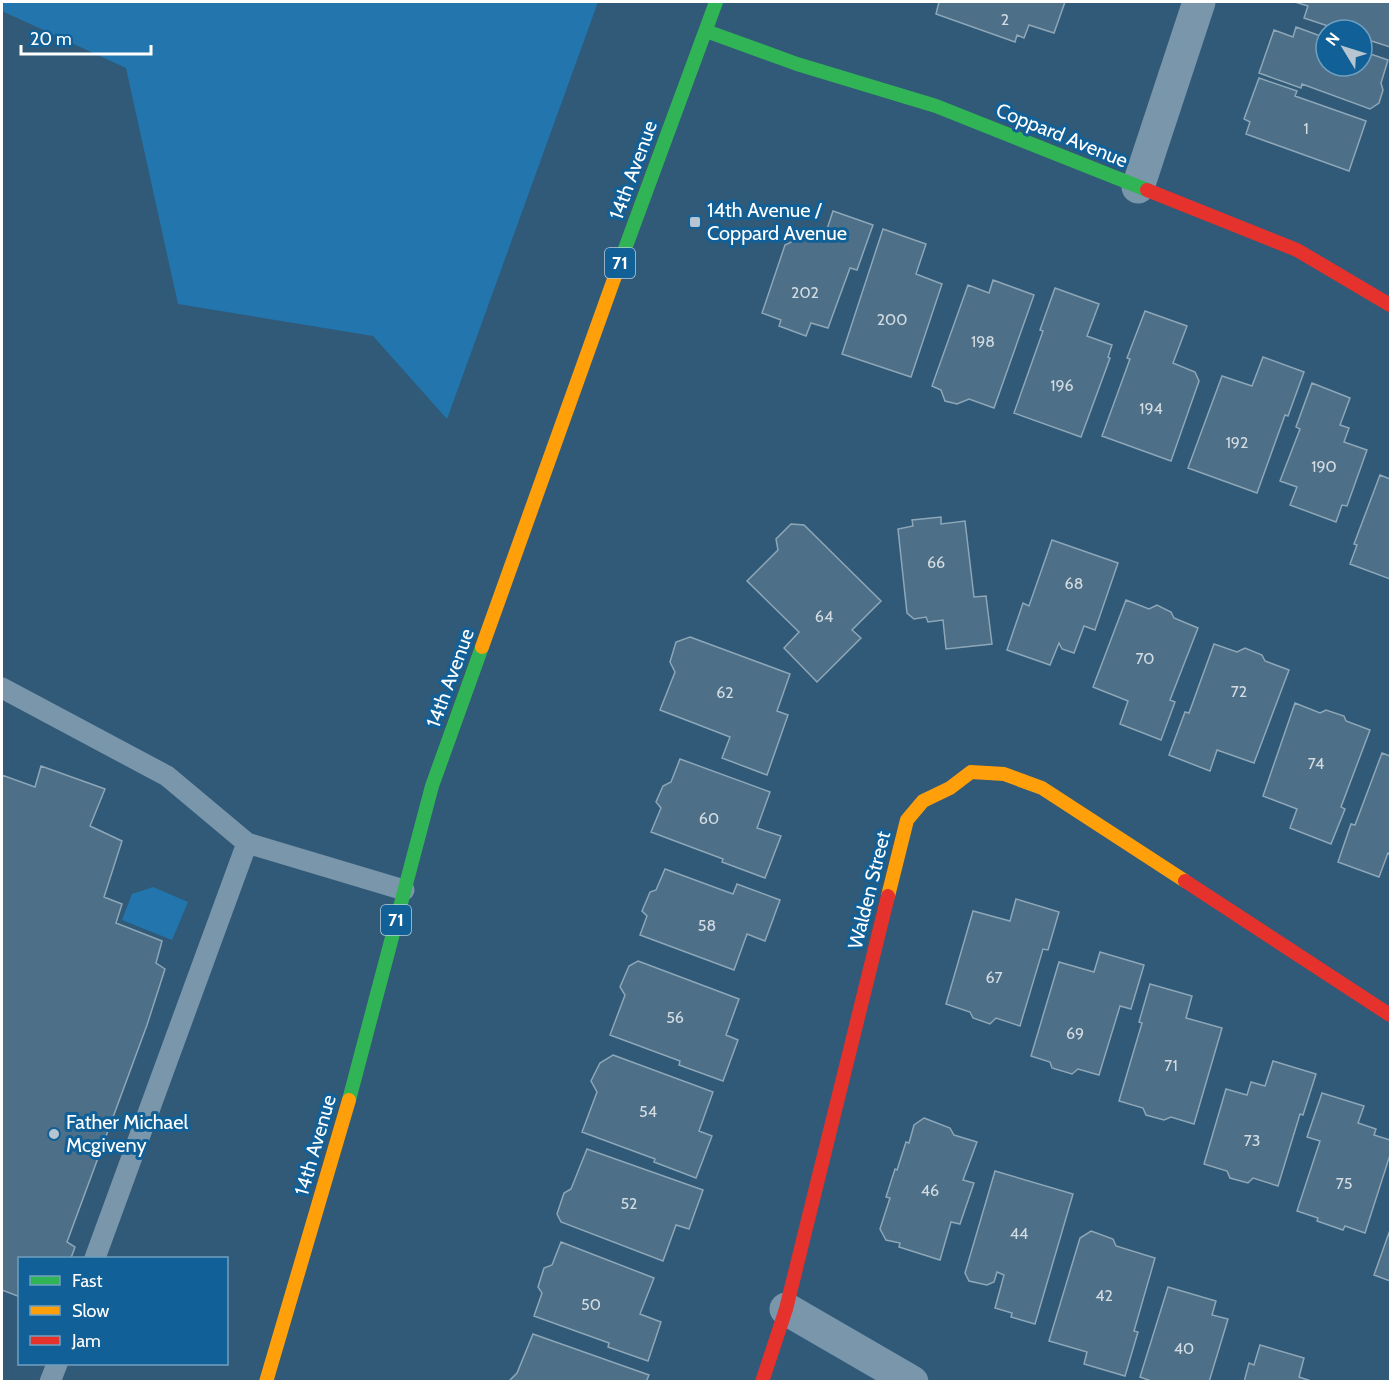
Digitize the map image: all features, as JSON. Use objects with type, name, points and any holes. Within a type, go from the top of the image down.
[{"type":"street","name":"14th Avenue","points":[[266,1382],[352,1090],[432,786],[716,2]]},
{"type":"street","points":[[1138,187],[1199,2]]},
{"type":"street","name":"Coppard Avenue","points":[[706,31],[797,64],[936,106],[1297,250],[1390,305]]},
{"type":"street","name":"Walden Street","points":[[762,1382],[786,1309],[907,820],[923,801],[950,788],[971,772],[1004,774],[1042,788],[1390,1015]]},
{"type":"street","points":[[786,1309],[912,1382]]},
{"type":"lane","points":[[2,688],[167,776],[247,843],[404,890]]},
{"type":"lane","points":[[95,1257],[247,843]]},
{"type":"lane","points":[[50,1382],[57,1365]]},
{"type":"shaded area","points":[[2,2],[598,2],[447,419],[373,336],[178,304],[126,68],[2,11]]},
{"type":"shaded area","points":[[153,887],[188,902],[172,940],[122,920],[132,894]]},
{"type":"building","points":[[939,2],[1065,2],[1054,33],[1029,25],[1024,38],[1017,35],[1015,42],[936,14]]},
{"type":"building","points":[[1295,2],[1390,2],[1390,47],[1374,42],[1374,18],[1314,18],[1314,21],[1304,18],[1308,6]]},
{"type":"building","points":[[1296,27],[1314,34],[1314,78],[1374,78],[1374,55],[1388,60],[1381,83],[1383,90],[1379,103],[1370,109],[1302,84],[1301,88],[1259,73],[1274,30],[1293,37]]},
{"type":"building","points":[[1259,78],[1297,91],[1295,96],[1366,121],[1349,171],[1246,134],[1250,122],[1244,119]]},
{"type":"building","points":[[833,211],[873,225],[857,270],[850,268],[828,328],[811,323],[806,336],[779,326],[781,320],[762,313],[785,245],[795,240],[800,242],[805,231],[824,238]]},
{"type":"building","points":[[883,229],[926,244],[916,274],[942,284],[911,377],[842,354]]},
{"type":"building","points":[[993,280],[1034,295],[994,408],[969,399],[957,404],[945,401],[941,390],[932,386],[968,285],[989,293]]},
{"type":"building","points":[[1055,288],[1099,304],[1087,336],[1112,345],[1108,357],[1110,358],[1081,437],[1014,413],[1043,331],[1040,330]]},
{"type":"building","points":[[1145,311],[1187,326],[1173,363],[1195,372],[1199,381],[1171,461],[1102,436]]},
{"type":"building","points":[[1263,357],[1304,372],[1288,416],[1285,415],[1257,493],[1188,468],[1222,376],[1252,386]]},
{"type":"building","points":[[1312,383],[1350,398],[1340,425],[1349,428],[1344,442],[1367,450],[1347,506],[1342,505],[1336,522],[1290,505],[1297,487],[1280,481],[1300,429],[1296,427]]},
{"type":"building","points":[[1380,475],[1390,479],[1390,579],[1350,564],[1357,545],[1354,544]]},
{"type":"building","points":[[941,517],[941,524],[965,521],[974,597],[986,596],[992,644],[946,649],[943,620],[928,622],[926,617],[914,619],[907,613],[898,529],[913,526],[912,520]]},
{"type":"building","points":[[791,524],[804,525],[881,601],[852,630],[861,638],[817,682],[784,648],[799,632],[747,581],[778,550],[776,539]]},
{"type":"building","points":[[1052,540],[1118,563],[1095,630],[1084,626],[1074,653],[1062,649],[1059,643],[1050,665],[1007,650],[1023,603],[1029,606]]},
{"type":"building","points":[[1126,600],[1149,609],[1157,605],[1171,612],[1174,618],[1198,628],[1170,700],[1175,702],[1161,740],[1120,724],[1128,701],[1093,687]]},
{"type":"building","points":[[690,637],[790,674],[777,711],[788,715],[767,775],[722,758],[730,737],[660,710],[675,672],[670,662],[676,642]]},
{"type":"building","points":[[1214,644],[1237,652],[1245,648],[1262,655],[1265,661],[1289,670],[1254,763],[1217,750],[1210,771],[1169,755],[1185,712],[1189,713]]},
{"type":"building","points":[[1295,703],[1320,713],[1326,710],[1344,716],[1346,721],[1370,730],[1341,807],[1345,809],[1331,844],[1290,828],[1297,809],[1263,796]]},
{"type":"building","points":[[1382,753],[1390,756],[1390,854],[1388,853],[1379,877],[1338,862],[1351,824],[1355,825]]},
{"type":"building","points":[[680,759],[770,792],[757,828],[781,836],[765,878],[722,862],[723,859],[651,832],[661,808],[656,802],[663,786],[671,782]]},
{"type":"building","name":"Father Michael Mcgiveny","points":[[41,766],[105,789],[90,826],[122,841],[104,897],[122,904],[116,923],[162,941],[156,963],[165,969],[147,1025],[67,1242],[75,1247],[71,1257],[18,1257],[18,1296],[2,1290],[2,775],[35,787]]},
{"type":"building","points":[[665,869],[733,894],[737,884],[780,900],[765,941],[747,934],[734,970],[640,935],[647,916],[642,911],[650,892],[656,890]]},
{"type":"building","points":[[1016,899],[1059,912],[1048,950],[1043,949],[1020,1026],[996,1018],[990,1024],[973,1018],[970,1012],[946,1004],[973,911],[1010,921]]},
{"type":"building","points":[[1100,952],[1144,965],[1131,1009],[1120,1006],[1099,1075],[1078,1069],[1072,1074],[1052,1068],[1050,1062],[1031,1056],[1059,962],[1094,972]]},
{"type":"building","points":[[638,961],[739,999],[726,1035],[738,1040],[723,1081],[679,1065],[680,1061],[610,1035],[625,995],[620,987],[629,966]]},
{"type":"building","points":[[1150,984],[1192,996],[1186,1018],[1222,1028],[1194,1124],[1171,1117],[1164,1120],[1146,1115],[1143,1108],[1119,1101],[1142,1023],[1139,1022]]},
{"type":"building","points":[[613,1055],[713,1092],[699,1131],[712,1136],[696,1178],[654,1162],[655,1159],[582,1132],[597,1092],[591,1081],[600,1063]]},
{"type":"building","points":[[1273,1061],[1316,1074],[1303,1115],[1300,1114],[1278,1186],[1253,1178],[1248,1183],[1230,1178],[1227,1171],[1204,1164],[1226,1089],[1247,1095],[1251,1082],[1265,1086]]},
{"type":"building","points":[[1322,1093],[1364,1106],[1358,1123],[1376,1129],[1374,1135],[1390,1140],[1390,1155],[1365,1233],[1345,1226],[1343,1230],[1297,1211],[1320,1141],[1307,1137]]},
{"type":"building","points":[[924,1118],[950,1128],[954,1135],[977,1142],[963,1180],[974,1183],[960,1224],[951,1222],[940,1260],[899,1247],[900,1243],[886,1240],[880,1229],[890,1198],[886,1197],[895,1169],[897,1170],[906,1142],[909,1143],[914,1125]]},
{"type":"building","points":[[587,1149],[703,1190],[689,1229],[676,1225],[663,1261],[561,1222],[557,1214],[564,1193],[571,1189]]},
{"type":"building","points":[[995,1171],[1073,1194],[1035,1324],[1011,1317],[1012,1313],[995,1308],[1004,1275],[997,1272],[994,1282],[987,1285],[969,1281],[965,1273]]},
{"type":"building","points":[[1390,1230],[1390,1281],[1374,1275]]},
{"type":"building","points":[[1091,1231],[1113,1239],[1116,1246],[1155,1258],[1134,1331],[1138,1332],[1125,1376],[1084,1364],[1087,1352],[1049,1341],[1080,1238]]},
{"type":"building","points":[[561,1242],[654,1278],[640,1314],[661,1322],[648,1361],[608,1347],[609,1343],[534,1316],[542,1293],[538,1287],[544,1268],[552,1265]]},
{"type":"building","points":[[1168,1287],[1216,1301],[1212,1315],[1228,1319],[1209,1382],[1154,1382],[1140,1377]]},
{"type":"building","points":[[533,1334],[649,1375],[646,1382],[508,1382],[517,1373]]},
{"type":"building","points":[[1260,1345],[1304,1358],[1299,1377],[1314,1382],[1244,1382],[1249,1363],[1254,1365]]},
{"type":"traffic: fast","points":[[619,265],[716,2]]},
{"type":"traffic: fast","points":[[706,31],[797,64],[936,106],[1147,190]]},
{"type":"traffic: fast","points":[[349,1100],[432,786],[482,647]]},
{"type":"traffic: slow","points":[[482,647],[619,265]]},
{"type":"traffic: slow","points":[[888,896],[907,820],[923,801],[950,788],[971,772],[1004,774],[1042,788],[1185,881]]},
{"type":"traffic: slow","points":[[266,1382],[349,1100]]},
{"type":"traffic: jam","points":[[1147,190],[1297,250],[1390,305]]},
{"type":"traffic: jam","points":[[1185,881],[1390,1015]]},
{"type":"traffic: jam","points":[[762,1382],[786,1309],[888,896]]},
{"type":"place","name":"14th Avenue / Coppard Avenue","points":[[695,222]]},
{"type":"place","name":"Father Michael Mcgiveny","points":[[54,1134]]}]
